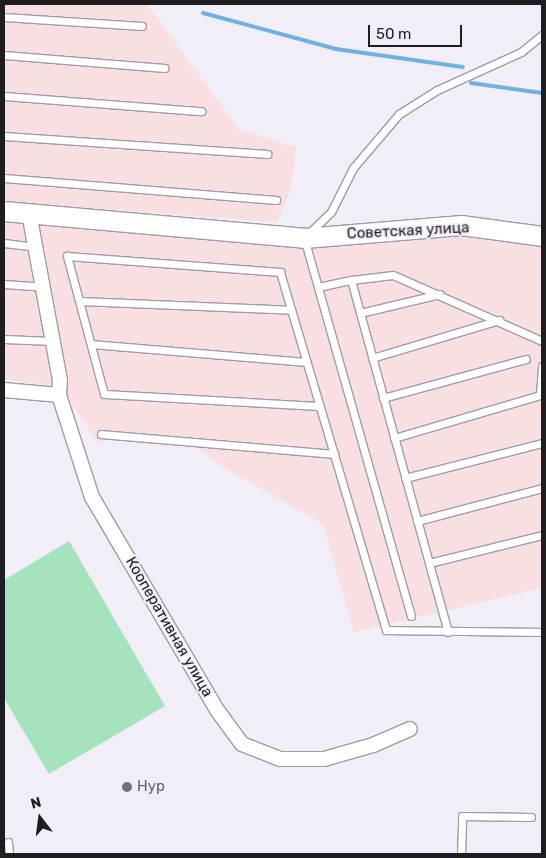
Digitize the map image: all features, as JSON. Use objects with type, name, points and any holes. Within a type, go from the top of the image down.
[{"type":"main road","name":"Советская улица","points":[[4,211],[304,238],[461,225],[542,236]]},
{"type":"street","name":"Кооперативная улица","points":[[29,213],[60,380],[59,395],[92,497],[217,710],[242,744],[280,759],[324,759],[373,745],[410,729]]},
{"type":"street","points":[[4,390],[59,395]]},
{"type":"lane","points":[[4,17],[142,26]]},
{"type":"lane","points":[[411,616],[304,238],[331,212],[353,168],[400,114],[437,90],[521,52],[542,35]]},
{"type":"lane","points":[[4,56],[164,68]]},
{"type":"lane","points":[[4,96],[201,110]]},
{"type":"lane","points":[[4,136],[267,154]]},
{"type":"lane","points":[[4,178],[276,200]]},
{"type":"lane","points":[[4,243],[36,247]]},
{"type":"lane","points":[[319,406],[104,394],[67,256],[280,272],[386,630],[542,632]]},
{"type":"lane","points":[[318,286],[393,275],[499,320],[542,341]]},
{"type":"lane","points":[[350,280],[448,632]]},
{"type":"lane","points":[[4,284],[43,287]]},
{"type":"lane","points":[[360,313],[440,294]]},
{"type":"lane","points":[[80,302],[291,310]]},
{"type":"lane","points":[[372,358],[499,320]]},
{"type":"lane","points":[[4,339],[52,341]]},
{"type":"lane","points":[[91,344],[306,362]]},
{"type":"lane","points":[[383,398],[526,359]]},
{"type":"lane","points":[[394,438],[540,395],[542,366]]},
{"type":"lane","points":[[101,434],[334,454]]},
{"type":"lane","points":[[405,478],[542,443]]},
{"type":"lane","points":[[417,520],[542,488]]},
{"type":"lane","points":[[428,563],[542,536]]},
{"type":"lane","points":[[461,854],[462,816],[531,817]]},
{"type":"lane","points":[[8,842],[9,854]]},
{"type":"shaded area","points":[[4,4],[147,4],[239,129],[296,147],[291,189],[277,222],[4,202]]},
{"type":"shaded area","points":[[4,218],[282,238],[463,231],[542,242],[542,588],[354,632],[323,524],[223,467],[199,448],[136,434],[97,442],[61,387],[4,379]]},
{"type":"green space","points":[[69,541],[165,706],[49,774],[4,698],[4,580]]},
{"type":"waterway","points":[[203,13],[336,49],[463,67]]},
{"type":"waterway","points":[[471,83],[542,93]]},
{"type":"place","name":"Нур","points":[[127,787]]}]
